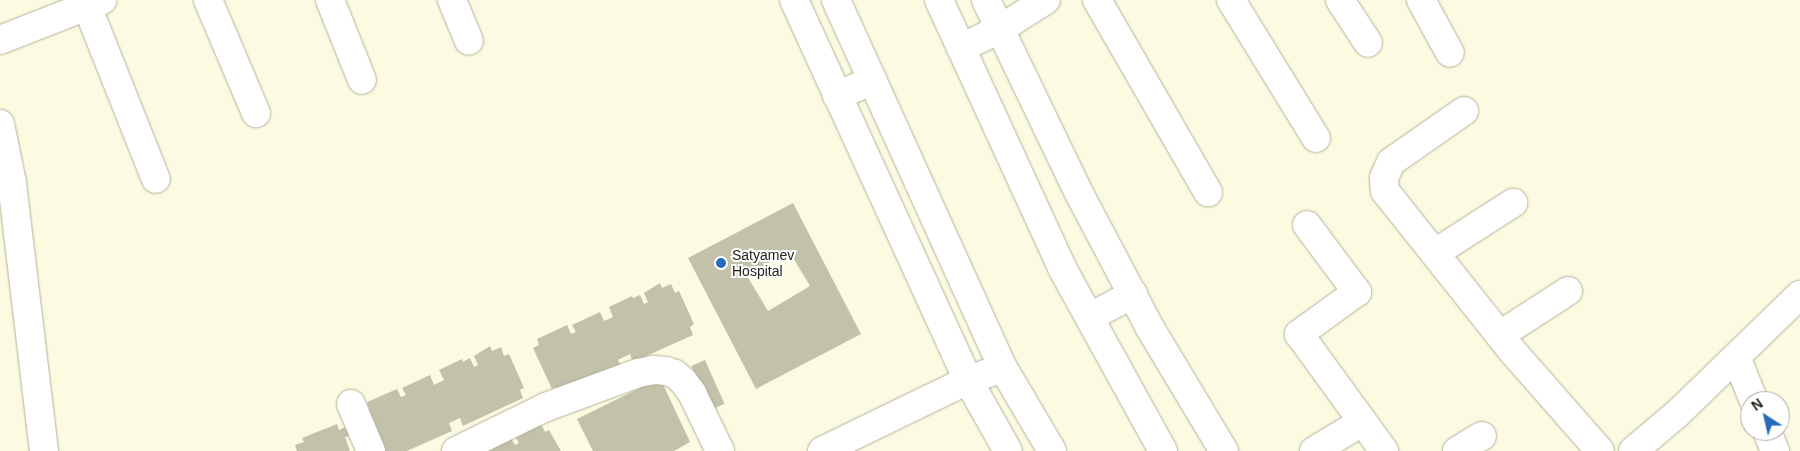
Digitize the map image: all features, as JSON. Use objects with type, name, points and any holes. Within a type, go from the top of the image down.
[{"type":"street","points":[[208,0],[256,113]]},
{"type":"street","points":[[330,0],[362,80]]},
{"type":"street","points":[[452,0],[469,41]]},
{"type":"street","points":[[794,0],[968,380],[1008,451]]},
{"type":"street","points":[[836,0],[1003,368],[1052,451]]},
{"type":"street","points":[[939,0],[1062,268],[1163,451]]},
{"type":"street","points":[[986,0],[1080,195],[1132,294],[1150,328],[1224,451]]},
{"type":"street","points":[[961,48],[1000,29],[1046,0]]},
{"type":"street","points":[[1097,0],[1208,192]]},
{"type":"street","points":[[1231,0],[1316,138]]},
{"type":"street","points":[[1340,0],[1368,43]]},
{"type":"street","points":[[1422,0],[1450,54]]},
{"type":"street","points":[[0,40],[94,3],[156,179]]},
{"type":"street","points":[[837,96],[873,80]]},
{"type":"street","points":[[1464,111],[1391,162],[1384,178],[1385,191],[1500,336],[1600,451]]},
{"type":"street","points":[[0,124],[12,183],[44,451]]},
{"type":"street","points":[[1435,254],[1513,203]]},
{"type":"street","points":[[1307,225],[1357,292],[1299,334],[1384,451]]},
{"type":"street","points":[[1500,336],[1568,291]]},
{"type":"street","points":[[1090,317],[1132,294]]},
{"type":"street","points":[[1633,451],[1677,414],[1800,295]]},
{"type":"street","points":[[1736,357],[1750,391]]},
{"type":"street","points":[[822,451],[968,380],[1003,368]]},
{"type":"street","points":[[456,451],[546,407],[638,373],[653,370],[666,371],[684,380],[720,451]]},
{"type":"street","points":[[350,404],[371,451]]},
{"type":"street","points":[[1314,451],[1362,422]]},
{"type":"street","points":[[1458,451],[1482,436]]},
{"type":"building","points":[[793,203],[861,334],[756,389],[688,258]],"holes":[[[789,251],[810,286],[768,311],[747,276]]]},
{"type":"building","points":[[660,283],[662,288],[671,284],[675,293],[679,291],[694,324],[690,327],[693,335],[633,362],[630,354],[618,360],[622,367],[560,395],[556,387],[552,389],[533,348],[539,345],[537,339],[567,325],[571,334],[576,332],[572,325],[600,312],[604,321],[613,317],[609,307],[632,296],[633,298],[640,295],[644,304],[648,302],[644,293]]},
{"type":"building","points":[[490,346],[492,351],[501,347],[504,356],[509,354],[524,388],[520,390],[523,398],[463,426],[460,418],[449,423],[452,431],[407,451],[383,451],[363,411],[369,408],[367,402],[397,389],[401,397],[406,395],[402,388],[430,375],[434,385],[444,380],[439,370],[462,359],[463,362],[470,358],[474,367],[478,365],[474,356]]},
{"type":"building","points":[[705,360],[725,404],[711,410],[691,366]]},
{"type":"building","points":[[660,378],[690,442],[674,451],[593,451],[577,419]]},
{"type":"building","points":[[337,424],[339,430],[346,427],[350,436],[345,437],[350,451],[297,451],[295,445],[304,442],[302,438]]},
{"type":"building","points":[[541,424],[545,432],[549,430],[561,451],[478,451],[510,437],[515,445],[519,443],[514,435]]},
{"type":"place","name":"Satyamev Hospital","points":[[721,263]]}]
